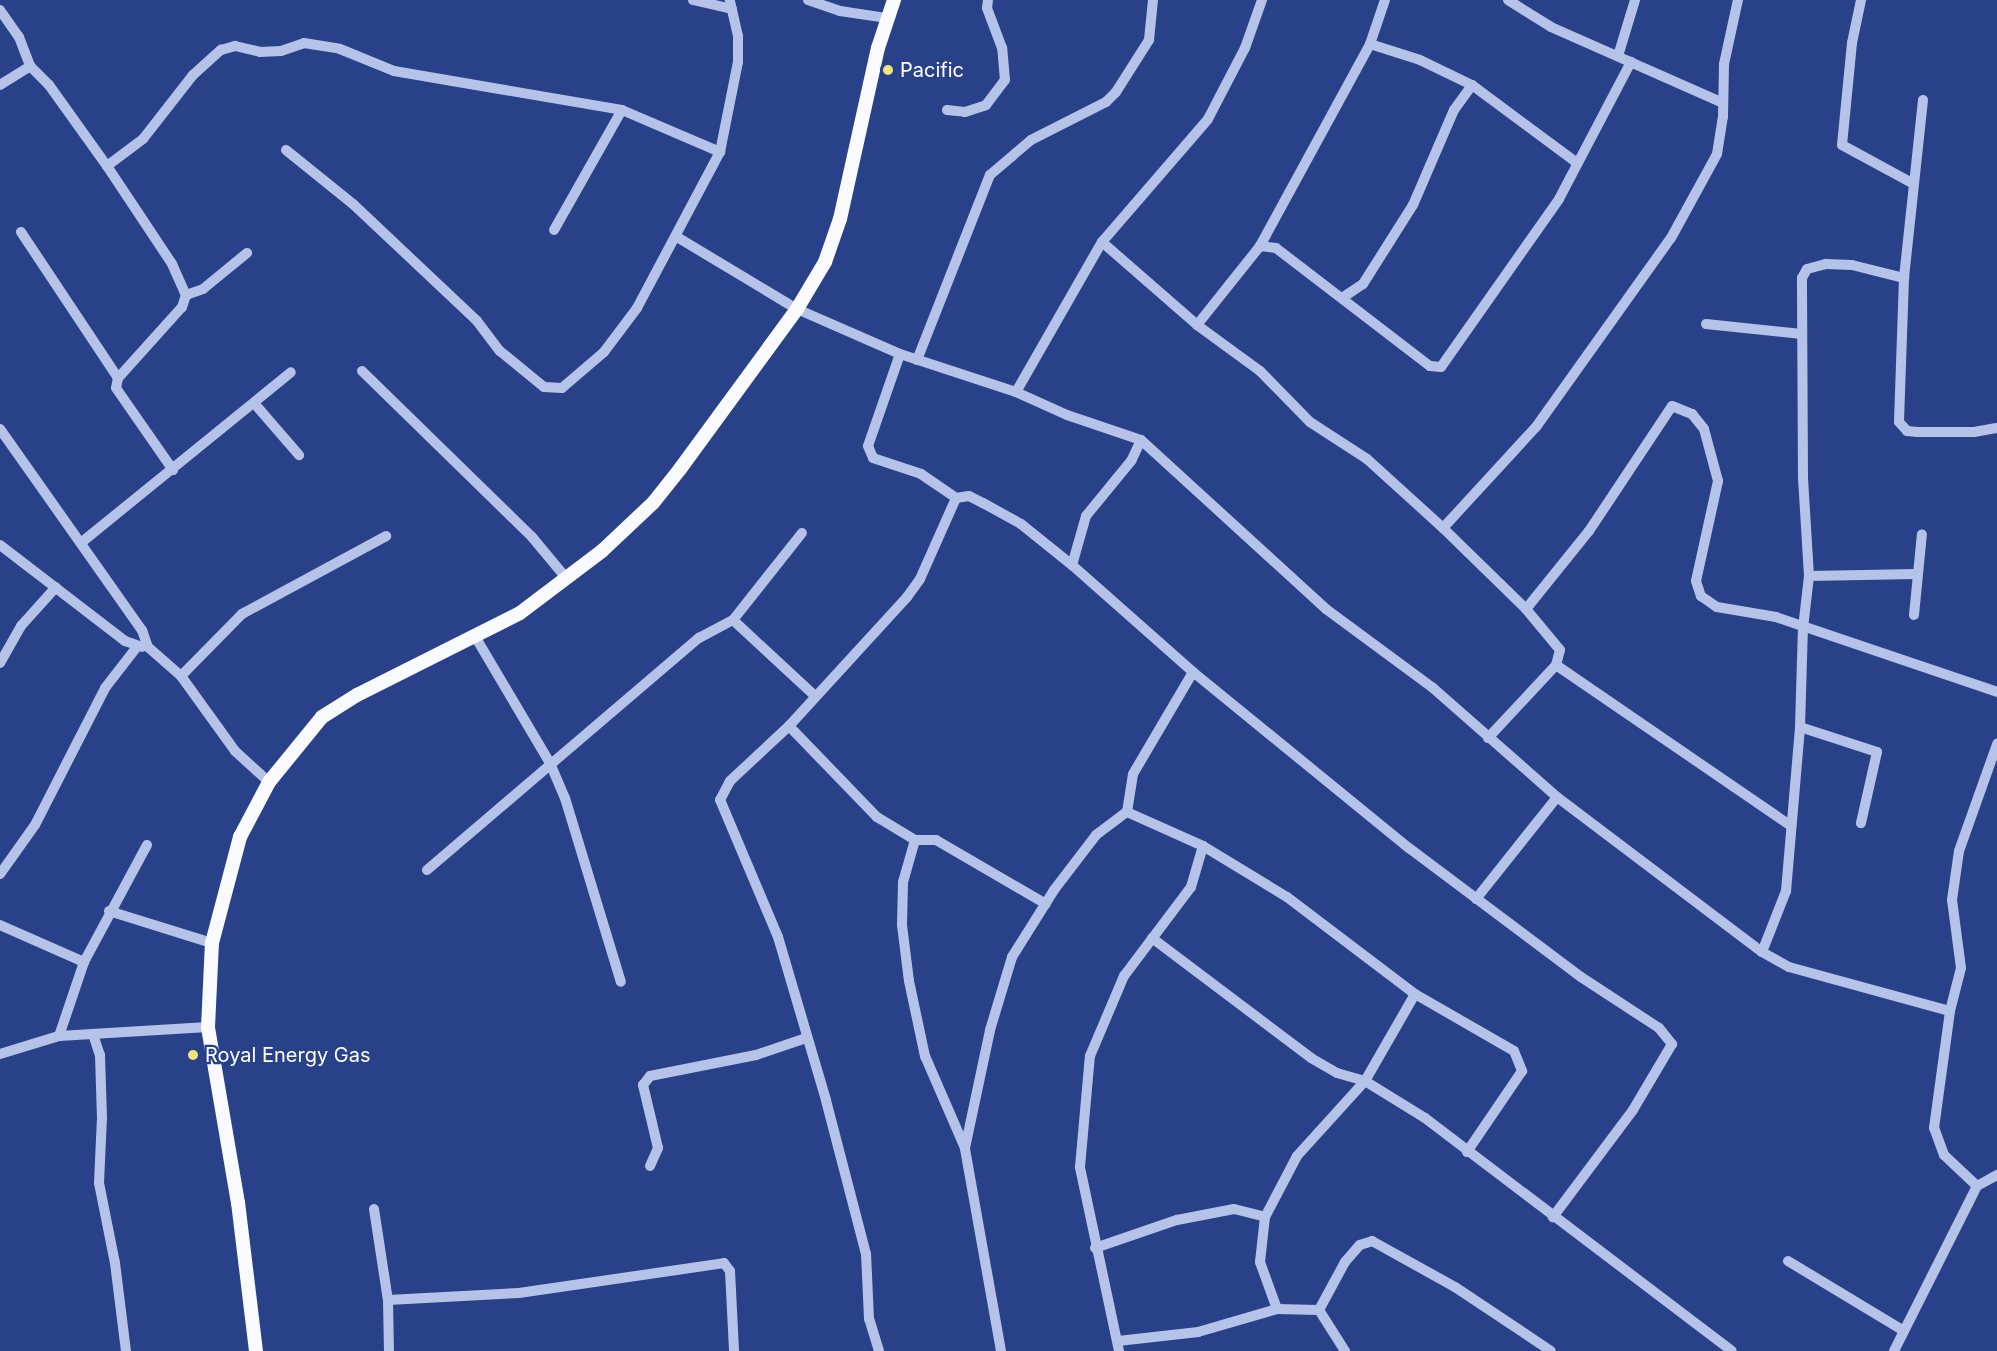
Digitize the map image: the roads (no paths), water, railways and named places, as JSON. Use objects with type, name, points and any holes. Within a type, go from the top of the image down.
[{"type":"main road","points":[[256,1351],[238,1203],[208,1027],[212,943],[240,837],[270,782],[322,717],[378,684],[476,638],[567,579],[652,503],[797,309],[825,262],[840,219],[887,18],[894,0]]},
{"type":"street","points":[[286,150],[353,204],[477,321],[500,351],[544,387],[562,388],[604,352],[637,308],[677,237],[720,152],[738,63],[738,36],[731,5],[693,0]]},
{"type":"street","points":[[808,0],[840,11],[887,18]]},
{"type":"street","points":[[947,110],[965,112],[986,105],[1005,80],[1002,48],[987,8],[988,0]]},
{"type":"street","points":[[917,360],[990,175],[1031,140],[1106,102],[1116,92],[1149,40],[1153,0]]},
{"type":"street","points":[[1016,392],[1102,242],[1208,119],[1245,48],[1262,0]]},
{"type":"street","points":[[1197,325],[1260,246],[1370,44],[1386,0]]},
{"type":"street","points":[[1508,0],[1551,27],[1721,102]]},
{"type":"street","points":[[1618,56],[1635,0]]},
{"type":"street","points":[[1443,528],[1536,427],[1671,238],[1717,154],[1723,117],[1721,102],[1724,64],[1738,0]]},
{"type":"street","points":[[1861,0],[1851,54],[1842,145],[1912,183]]},
{"type":"street","points":[[0,10],[19,37],[30,66],[49,85],[107,166],[172,264],[186,295],[182,307],[162,332],[118,378],[116,388],[121,399],[173,470]]},
{"type":"street","points":[[107,166],[143,139],[193,75],[221,50],[235,46],[260,52],[281,51],[304,43],[339,49],[394,71],[622,110],[720,152]]},
{"type":"street","points":[[1370,44],[1420,60],[1472,85],[1577,164]]},
{"type":"street","points":[[1260,246],[1276,248],[1430,366],[1441,367],[1559,199],[1631,62]]},
{"type":"street","points":[[0,85],[30,66]]},
{"type":"street","points":[[1342,298],[1363,284],[1413,205],[1454,110],[1472,85]]},
{"type":"street","points":[[1923,100],[1912,183],[1904,278],[1899,422],[1907,431],[1918,432],[1997,429]]},
{"type":"street","points":[[554,230],[622,110]]},
{"type":"street","points":[[21,232],[118,378]]},
{"type":"street","points":[[677,237],[797,309],[900,354],[1016,392],[1067,415],[1141,440],[1326,609],[1433,688],[1557,797],[1762,952],[1788,967],[1950,1011]]},
{"type":"street","points":[[1102,242],[1197,325],[1260,371],[1310,422],[1367,459],[1443,528],[1526,609],[1560,650],[1556,665],[1488,738]]},
{"type":"street","points":[[186,295],[203,289],[247,254]]},
{"type":"street","points":[[1762,952],[1786,891],[1800,727],[1803,628],[1809,576],[1801,334],[1802,278],[1807,269],[1826,264],[1852,265],[1904,278]]},
{"type":"street","points":[[1706,324],[1801,334]]},
{"type":"street","points":[[900,354],[868,446],[873,458],[921,474],[956,498],[969,496],[1000,512],[1072,565],[1193,672],[1476,899],[1581,977],[1659,1028],[1672,1044],[1633,1110],[1553,1217]]},
{"type":"street","points":[[362,371],[532,537],[567,579]]},
{"type":"street","points":[[82,542],[291,372]]},
{"type":"street","points":[[254,403],[299,456]]},
{"type":"street","points":[[1526,609],[1589,531],[1672,406],[1692,414],[1704,429],[1718,482],[1696,581],[1701,596],[1717,607],[1776,617],[1803,628],[1889,653],[1997,692]]},
{"type":"street","points":[[0,429],[142,630],[148,647],[181,676],[235,751],[270,782]]},
{"type":"street","points":[[1072,565],[1086,516],[1131,461],[1141,440]]},
{"type":"street","points":[[879,1351],[868,1319],[866,1254],[847,1173],[778,937],[720,800],[730,781],[789,726],[920,579],[956,498]]},
{"type":"street","points":[[427,870],[699,638],[733,620],[802,533]]},
{"type":"street","points":[[1914,615],[1916,574],[1922,534]]},
{"type":"street","points":[[181,676],[242,614],[386,536]]},
{"type":"street","points":[[0,545],[136,648],[148,647]]},
{"type":"street","points":[[1809,576],[1916,574]]},
{"type":"street","points":[[0,663],[21,626],[56,586]]},
{"type":"street","points":[[733,620],[815,696]]},
{"type":"street","points":[[476,638],[550,763],[571,812],[621,982]]},
{"type":"street","points":[[0,874],[35,825],[105,688],[136,648]]},
{"type":"street","points":[[1556,665],[1791,826]]},
{"type":"street","points":[[965,1148],[990,1029],[1012,957],[1046,903],[1095,835],[1127,812],[1133,774],[1193,672]]},
{"type":"street","points":[[789,726],[877,817],[915,840],[936,840],[1046,903]]},
{"type":"street","points":[[1800,727],[1877,752],[1861,823]]},
{"type":"street","points":[[1977,1186],[1944,1155],[1934,1128],[1950,1011],[1960,968],[1952,900],[1959,851],[1997,744]]},
{"type":"street","points":[[1476,899],[1557,797]]},
{"type":"street","points":[[1127,812],[1203,846],[1287,897],[1415,994],[1514,1051],[1522,1071],[1467,1152]]},
{"type":"street","points":[[915,840],[903,882],[902,925],[909,981],[925,1056],[965,1148],[1001,1351]]},
{"type":"street","points":[[59,1036],[84,962],[109,911],[147,845]]},
{"type":"street","points":[[1203,846],[1191,887],[1124,976],[1090,1056],[1080,1167],[1095,1248],[1118,1346],[1198,1332],[1277,1309],[1319,1310]]},
{"type":"street","points":[[109,911],[212,943]]},
{"type":"street","points":[[0,925],[84,962]]},
{"type":"street","points":[[1152,938],[1311,1058],[1337,1073],[1365,1081],[1425,1118],[1732,1351]]},
{"type":"street","points":[[1277,1309],[1260,1262],[1265,1216],[1297,1156],[1365,1081],[1415,994]]},
{"type":"street","points":[[0,1054],[59,1036],[208,1027]]},
{"type":"street","points":[[93,1034],[100,1055],[102,1117],[99,1183],[116,1263],[126,1351]]},
{"type":"street","points":[[651,1166],[658,1148],[643,1085],[650,1076],[756,1054],[806,1038]]},
{"type":"street","points":[[1894,1351],[1977,1186],[1997,1175]]},
{"type":"street","points":[[374,1209],[388,1300],[389,1351]]},
{"type":"street","points":[[1095,1248],[1177,1220],[1234,1209],[1265,1216]]},
{"type":"street","points":[[1319,1310],[1345,1262],[1360,1245],[1372,1241],[1455,1287],[1551,1351]]},
{"type":"street","points":[[1788,1261],[1904,1331]]},
{"type":"street","points":[[388,1300],[519,1293],[724,1263],[730,1271],[734,1351]]},
{"type":"street","points":[[1319,1310],[1345,1351]]},
{"type":"place","name":"Pacific","points":[[888,70]]},
{"type":"place","name":"Royal Energy Gas","points":[[193,1055]]}]
